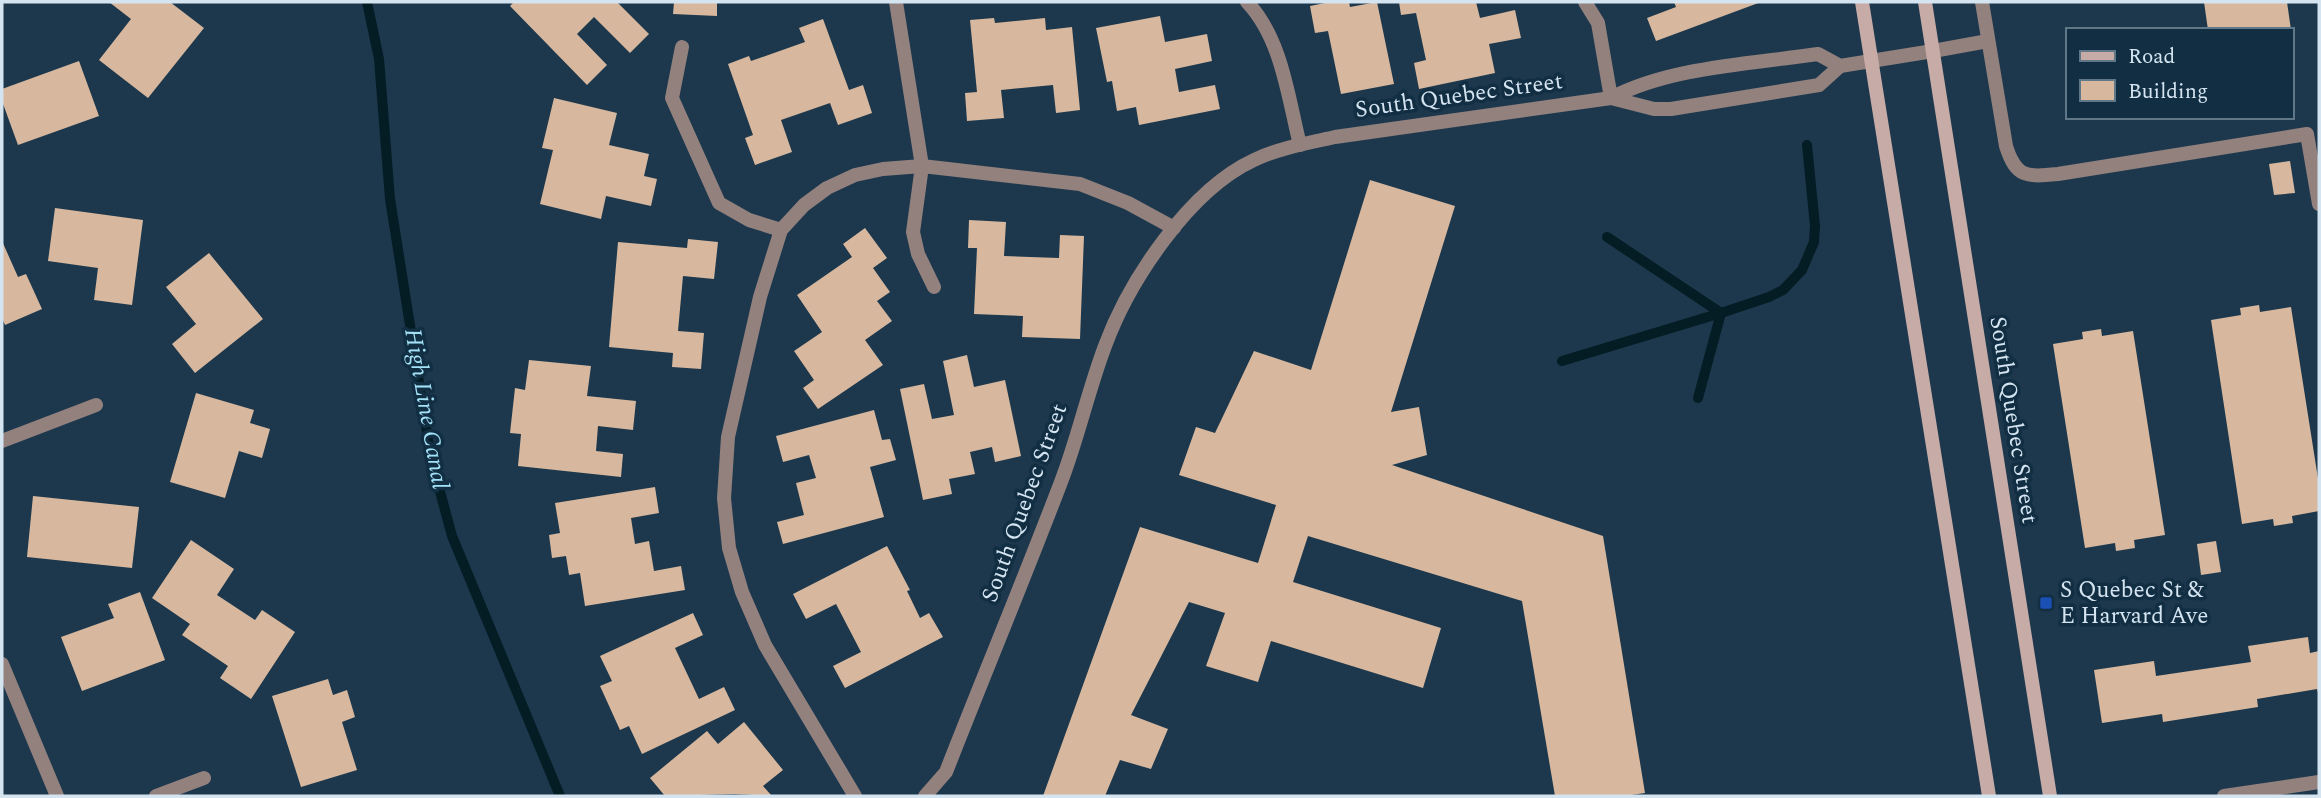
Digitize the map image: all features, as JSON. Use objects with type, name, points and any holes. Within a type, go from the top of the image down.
[{"type":"main road","points":[[1862,2],[1989,796]]},
{"type":"main road","name":"South Quebec Street","points":[[1925,2],[2050,796]]},
{"type":"street","points":[[897,2],[922,166],[913,232],[918,254],[934,287]]},
{"type":"street","points":[[1247,2],[1256,11],[1277,51],[1300,145]]},
{"type":"street","points":[[1586,2],[1598,23],[1611,98]]},
{"type":"street","points":[[1982,2],[2006,146],[2011,162],[2021,173],[2037,176],[2058,174],[2307,134],[2319,204]]},
{"type":"street","points":[[1933,51],[1988,41]]},
{"type":"street","points":[[682,47],[672,98],[719,203],[749,220],[781,230]]},
{"type":"street","name":"South Quebec Street","points":[[1611,98],[1671,109],[1819,85],[1840,66],[1933,51]]},
{"type":"street","name":"South Quebec Street","points":[[925,796],[946,772],[1062,479],[1105,345],[1137,280],[1174,228],[1206,191],[1253,160],[1300,145],[1468,117],[1611,98],[1632,87],[1667,76],[1790,58],[1818,54],[1840,66]]},
{"type":"street","points":[[855,796],[765,645],[742,593],[729,548],[724,498],[728,437],[760,297],[781,230],[804,205],[827,188],[855,175],[883,169],[922,166],[1080,184],[1128,203],[1174,228]]},
{"type":"street","points":[[2,440],[96,405]]},
{"type":"street","points":[[2,664],[57,796]]},
{"type":"street","points":[[156,796],[204,778]]},
{"type":"street","points":[[2224,796],[2319,782]]},
{"type":"building","points":[[109,2],[170,2],[204,28],[148,98],[99,60],[131,19]]},
{"type":"building","points":[[514,2],[617,2],[649,34],[630,53],[594,17],[577,34],[607,65],[587,85],[510,6]]},
{"type":"building","points":[[674,2],[717,2],[717,16],[673,14]]},
{"type":"building","points":[[1349,2],[1350,7],[1377,2],[1394,84],[1341,94],[1328,31],[1315,33],[1310,6]]},
{"type":"building","points":[[1399,2],[1476,2],[1480,18],[1515,10],[1521,38],[1489,44],[1495,73],[1419,89],[1414,63],[1426,60],[1416,13],[1401,15]]},
{"type":"building","points":[[1674,2],[1761,2],[1656,41],[1647,18],[1676,7]]},
{"type":"building","points":[[2204,2],[2287,2],[2291,28],[2208,28]]},
{"type":"building","points":[[1160,16],[1165,42],[1207,34],[1212,61],[1175,69],[1179,92],[1215,85],[1220,109],[1139,125],[1136,107],[1117,111],[1112,81],[1107,82],[1096,28]]},
{"type":"building","points":[[994,18],[995,23],[1045,18],[1046,30],[1072,27],[1080,110],[1056,113],[1053,85],[1001,90],[1004,118],[967,121],[965,93],[977,92],[970,20]]},
{"type":"building","points":[[823,19],[849,90],[863,85],[872,113],[838,125],[830,103],[781,120],[792,152],[755,165],[745,138],[753,135],[728,64],[749,56],[751,61],[805,42],[799,28]]},
{"type":"building","points":[[79,61],[99,116],[18,145],[2,101],[2,89]]},
{"type":"building","points":[[554,98],[617,113],[609,145],[649,154],[644,176],[657,179],[651,206],[606,196],[601,219],[540,204],[553,150],[542,148]]},
{"type":"building","points":[[2290,161],[2295,193],[2274,195],[2269,164]]},
{"type":"building","points":[[1370,180],[1455,206],[1391,412],[1419,407],[1427,455],[1392,465],[1603,536],[1645,793],[1624,796],[1555,796],[1522,601],[1308,536],[1293,582],[1441,628],[1423,688],[1271,641],[1258,682],[1206,666],[1225,613],[1189,602],[1131,715],[1168,729],[1151,769],[1120,760],[1105,796],[1043,796],[1140,527],[1258,563],[1276,505],[1179,475],[1196,427],[1215,433],[1254,351],[1311,370]]},
{"type":"building","points":[[55,208],[143,220],[132,305],[94,300],[98,268],[48,261]]},
{"type":"building","points":[[969,220],[1006,222],[1004,256],[1059,258],[1060,235],[1084,236],[1080,339],[1022,337],[1023,316],[974,314],[977,248],[968,248]]},
{"type":"building","points":[[865,228],[887,258],[873,268],[890,292],[877,301],[892,321],[865,340],[883,365],[818,409],[803,388],[814,380],[794,351],[822,332],[797,295],[852,257],[843,244]]},
{"type":"building","points":[[688,239],[718,242],[714,279],[683,276],[678,331],[704,333],[701,369],[672,367],[673,353],[609,347],[618,242],[687,248]]},
{"type":"building","points":[[2,241],[18,277],[26,274],[42,309],[5,325],[2,318]]},
{"type":"building","points":[[209,253],[263,319],[195,373],[172,344],[196,324],[166,287]]},
{"type":"building","points":[[2259,305],[2260,312],[2291,307],[2319,485],[2319,511],[2292,516],[2293,523],[2274,526],[2273,519],[2242,524],[2211,320],[2241,315],[2240,308]]},
{"type":"building","points":[[2101,329],[2102,336],[2133,331],[2165,535],[2134,540],[2135,548],[2116,551],[2115,543],[2085,548],[2053,344],[2083,339],[2082,332]]},
{"type":"building","points":[[967,355],[974,387],[1005,380],[1021,456],[995,462],[992,447],[970,452],[975,474],[949,479],[952,494],[923,500],[900,389],[924,384],[932,419],[954,415],[943,361]]},
{"type":"building","points":[[529,360],[591,366],[587,396],[636,401],[633,430],[598,426],[596,451],[623,454],[621,477],[518,466],[521,434],[510,433],[515,388],[525,390]]},
{"type":"building","points":[[196,393],[254,410],[250,423],[270,429],[262,458],[239,451],[225,498],[170,482]]},
{"type":"building","points":[[874,410],[882,440],[890,439],[896,460],[870,467],[884,517],[783,544],[777,522],[804,515],[796,483],[816,478],[809,455],[783,462],[776,436]]},
{"type":"building","points":[[655,487],[659,513],[631,518],[635,544],[649,541],[654,571],[681,566],[685,590],[585,606],[580,573],[569,575],[566,556],[552,558],[549,535],[560,533],[555,503]]},
{"type":"building","points":[[33,496],[139,507],[132,568],[27,557]]},
{"type":"building","points":[[191,540],[234,569],[217,595],[255,620],[262,610],[295,632],[251,699],[220,678],[228,666],[182,635],[190,624],[152,598]]},
{"type":"building","points":[[2216,541],[2221,572],[2201,575],[2197,544]]},
{"type":"building","points":[[887,546],[910,590],[907,591],[920,618],[929,613],[943,637],[845,688],[833,666],[861,652],[836,604],[806,619],[793,594]]},
{"type":"building","points":[[140,592],[165,660],[82,691],[61,637],[114,618],[108,604]]},
{"type":"building","points":[[693,613],[703,635],[675,648],[699,699],[724,687],[735,710],[642,754],[629,726],[620,730],[600,686],[612,681],[600,656]]},
{"type":"building","points":[[2308,637],[2310,653],[2319,651],[2319,696],[2317,689],[2257,699],[2258,707],[2163,722],[2162,714],[2102,723],[2094,670],[2154,661],[2156,676],[2251,662],[2248,646]]},
{"type":"building","points":[[328,679],[333,695],[347,690],[355,717],[342,722],[357,770],[301,787],[272,696]]},
{"type":"building","points":[[744,722],[783,770],[763,786],[772,796],[665,796],[650,778],[707,731],[718,744]]},
{"type":"waterway","name":"High Line Canal","points":[[367,2],[379,59],[390,199],[431,458],[452,536],[560,796]]},
{"type":"waterway","points":[[1562,361],[1721,313],[1783,290],[1802,270],[1814,242],[1815,226],[1807,145]]},
{"type":"waterway","points":[[1607,237],[1721,313]]},
{"type":"waterway","points":[[1698,398],[1721,313]]},
{"type":"place","name":"S Quebec St & E Harvard Ave","points":[[2046,603]]}]
